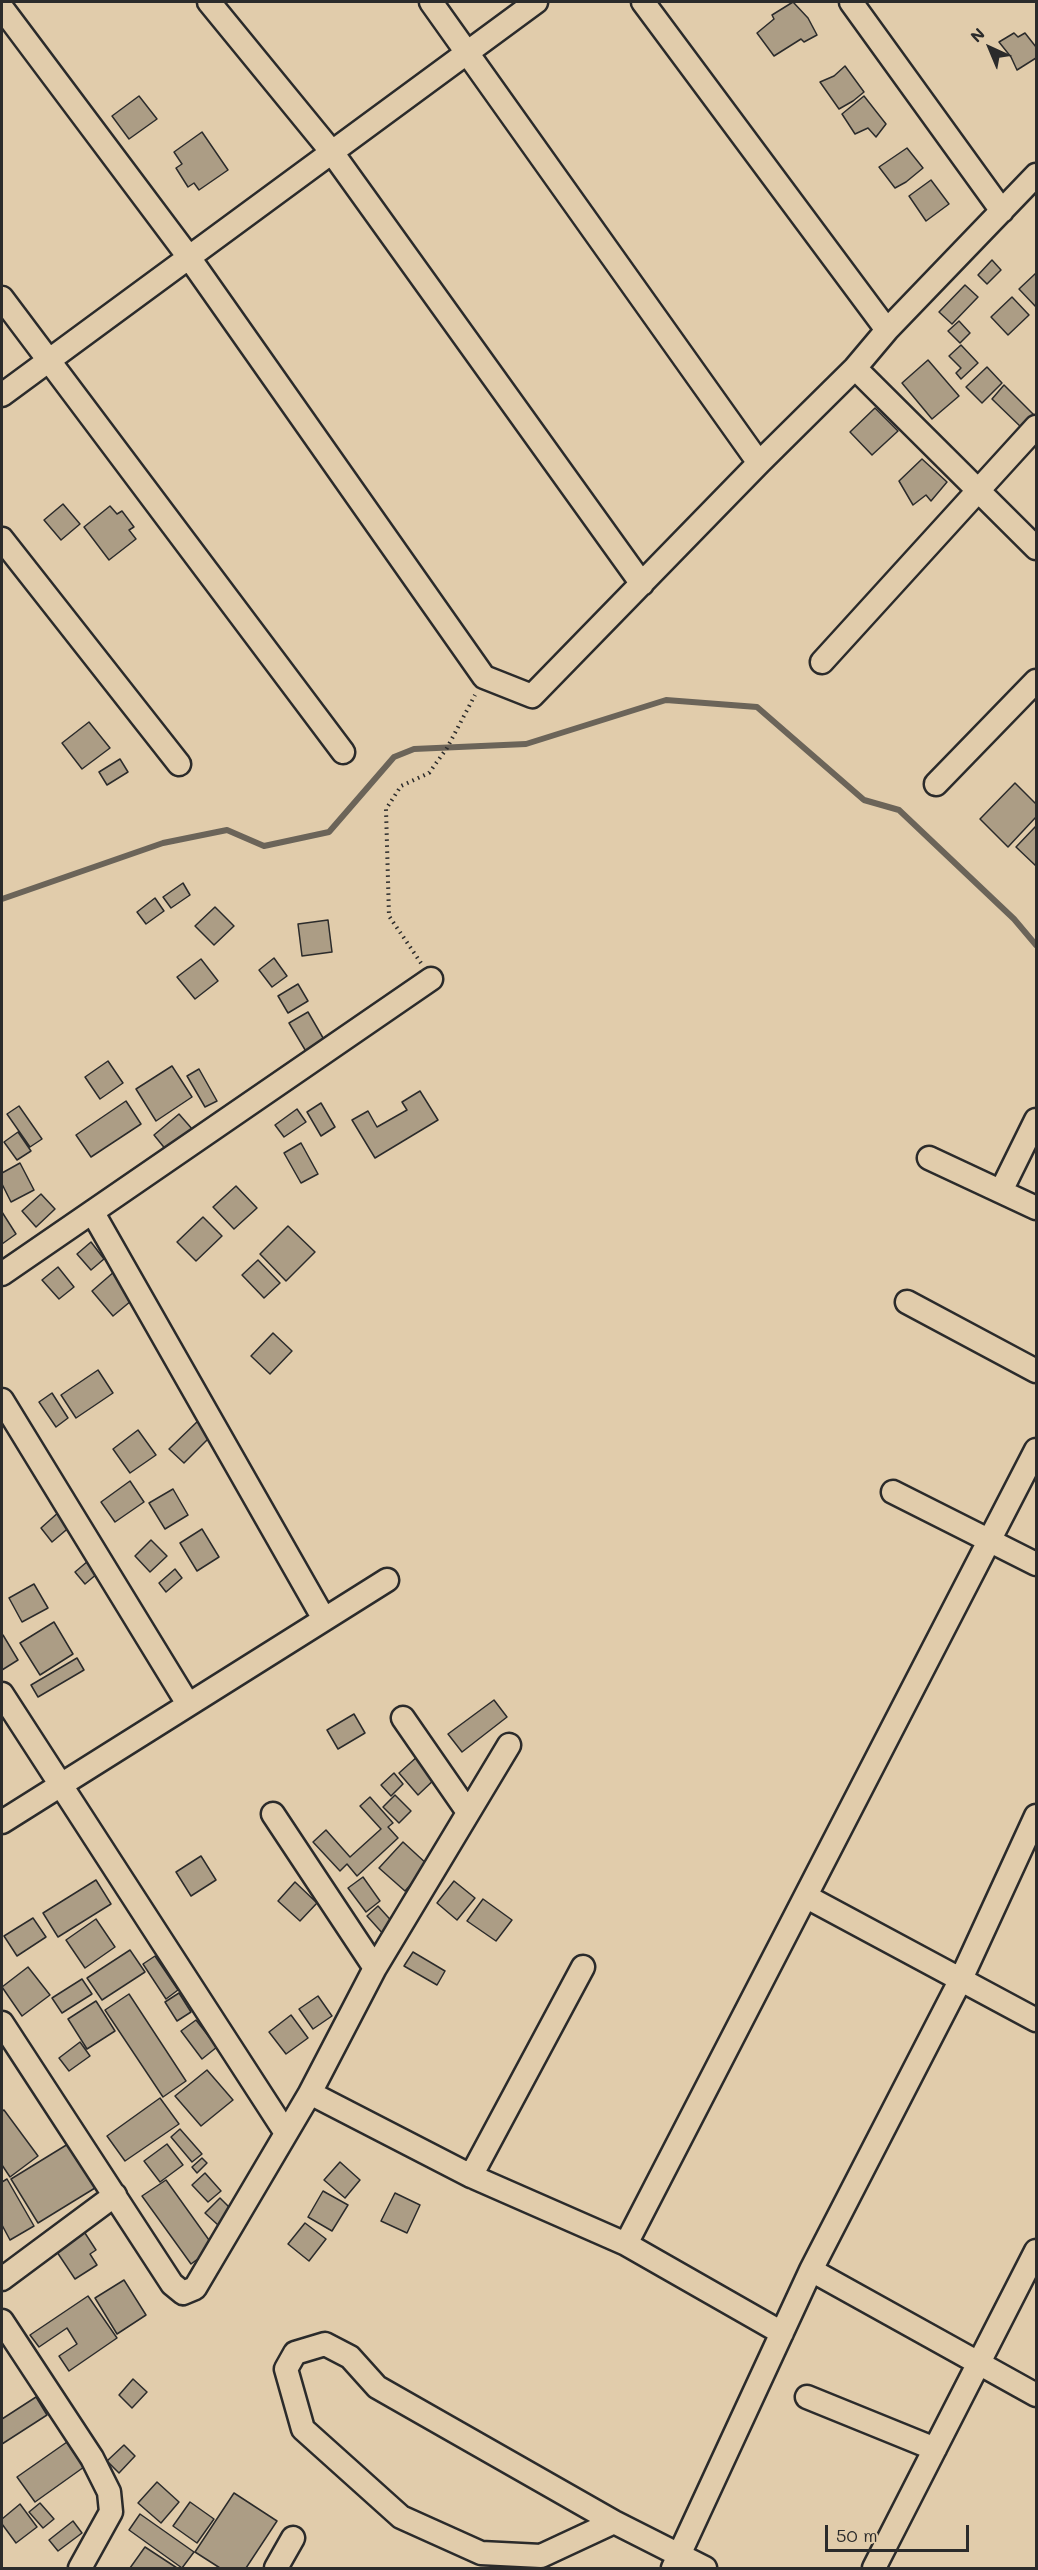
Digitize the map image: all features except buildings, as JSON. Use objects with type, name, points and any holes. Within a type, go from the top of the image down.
[{"type":"street","points":[[209,2],[331,151],[642,584]]},
{"type":"street","points":[[430,2],[759,463]]},
{"type":"street","points":[[2,395],[466,51],[536,2]]},
{"type":"street","points":[[643,2],[887,330]]},
{"type":"street","points":[[851,2],[1002,211]]},
{"type":"street","points":[[2,8],[188,256],[484,677],[532,696],[855,368],[887,330],[1036,175]]},
{"type":"street","points":[[2,298],[343,752]]},
{"type":"street","points":[[855,368],[1036,548]]},
{"type":"street","points":[[822,662],[1036,427]]},
{"type":"street","points":[[2,539],[179,764]]},
{"type":"street","points":[[936,784],[1036,681]]},
{"type":"street","points":[[2,1274],[431,979]]},
{"type":"street","points":[[1001,1191],[1036,1120]]},
{"type":"street","points":[[929,1158],[1036,1208]]},
{"type":"street","points":[[93,1213],[324,1619]]},
{"type":"street","points":[[908,1302],[1036,1371]]},
{"type":"street","points":[[2,1400],[188,1704]]},
{"type":"street","points":[[626,2244],[1036,1450]]},
{"type":"street","points":[[893,1492],[1036,1564]]},
{"type":"street","points":[[2,1822],[387,1580]]},
{"type":"street","points":[[2,1694],[60,1787],[286,2133]]},
{"type":"street","points":[[403,1718],[468,1812]]},
{"type":"street","points":[[2,2023],[172,2284],[183,2293],[195,2288],[310,2092],[375,1968],[509,1745]]},
{"type":"street","points":[[273,1814],[375,1968]]},
{"type":"street","points":[[677,2561],[811,2271],[961,1979],[1036,1816]]},
{"type":"street","points":[[807,1897],[1036,2020]]},
{"type":"street","points":[[471,2176],[583,1967]]},
{"type":"street","points":[[310,2092],[471,2176],[626,2244],[782,2333]]},
{"type":"street","points":[[2,2279],[116,2195]]},
{"type":"street","points":[[874,2568],[1036,2251]]},
{"type":"street","points":[[811,2271],[1036,2395]]},
{"type":"street","points":[[2,2321],[92,2458],[110,2492],[111,2512],[80,2568]]},
{"type":"street","points":[[614,2522],[541,2556],[481,2553],[401,2517],[303,2429],[286,2369],[295,2353],[325,2344],[350,2357],[377,2387],[614,2522],[677,2561],[705,2568]]},
{"type":"street","points":[[807,2397],[935,2449]]},
{"type":"street","points":[[276,2568],[293,2538]]},
{"type":"path","points":[[431,979],[389,915],[386,809],[401,786],[429,773],[447,748],[484,677]]},
{"type":"waterway","points":[[2,899],[163,843],[227,830],[264,846],[329,832],[394,757],[414,749],[526,744],[666,700],[757,707],[864,800],[899,810],[1014,919],[1036,945]]}]
